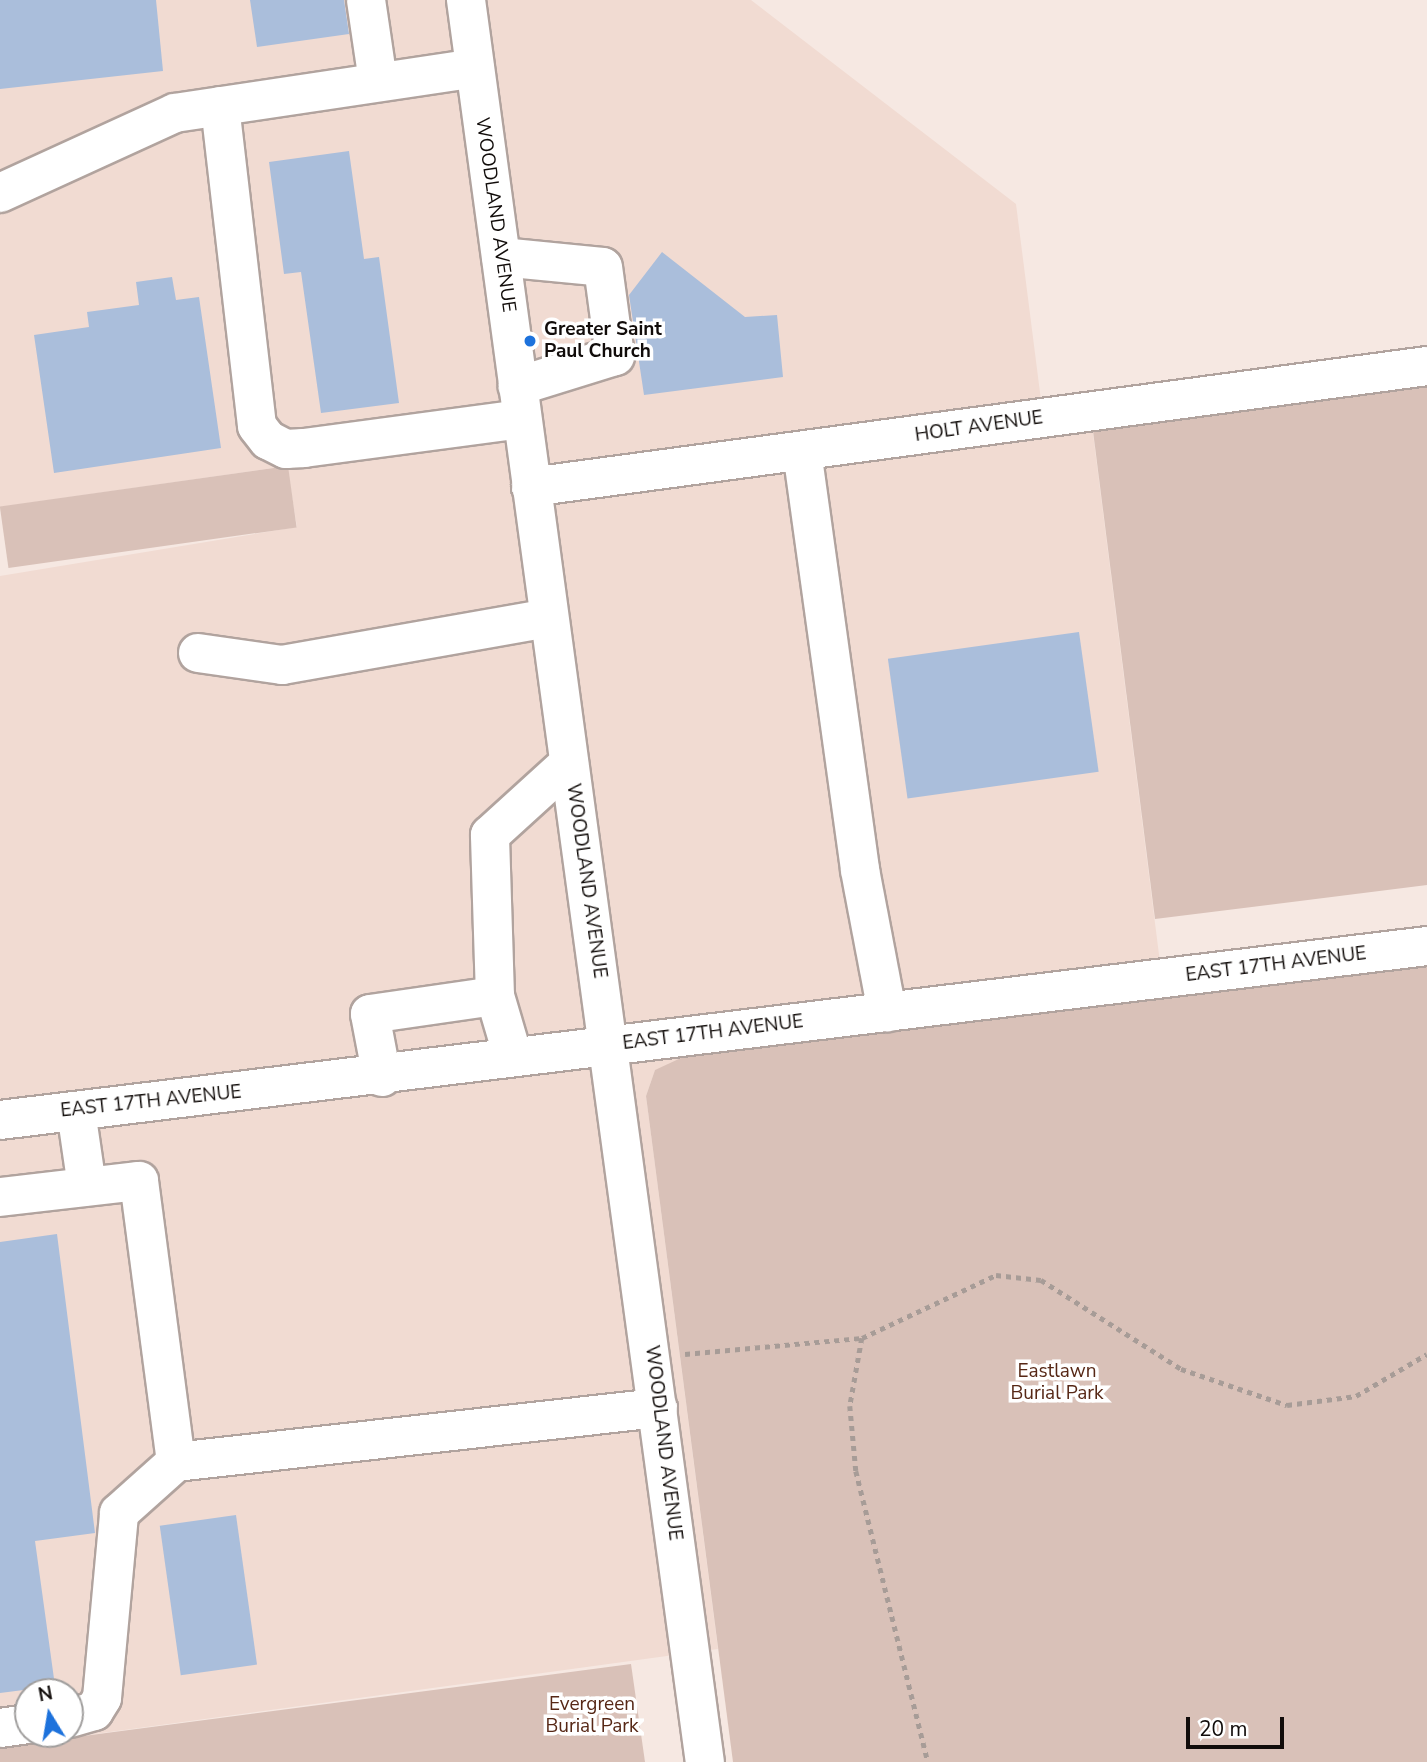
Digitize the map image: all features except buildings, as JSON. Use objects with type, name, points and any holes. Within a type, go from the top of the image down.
[{"type":"street","points":[[366,0],[378,80]]},
{"type":"street","name":"WOODLAND AVENUE","points":[[466,0],[548,618],[610,1045],[705,1762]]},
{"type":"street","points":[[0,193],[175,113],[378,80],[475,68]]},
{"type":"street","points":[[220,106],[257,426],[268,440],[286,449],[304,448],[520,402],[615,356],[603,267],[500,257]]},
{"type":"street","name":"HOLT AVENUE","points":[[530,487],[1427,366]]},
{"type":"street","points":[[802,451],[860,870],[887,1012]]},
{"type":"street","points":[[198,653],[282,665],[548,618]]},
{"type":"street","points":[[513,1057],[495,996],[489,835],[569,763]]},
{"type":"street","name":"EAST 17TH AVENUE","points":[[0,1120],[382,1077],[513,1057],[1427,946]]},
{"type":"street","points":[[382,1077],[370,1014],[495,996]]},
{"type":"street","points":[[76,1111],[87,1186]]},
{"type":"street","points":[[0,1197],[131,1179],[139,1181],[143,1191],[176,1462]]},
{"type":"street","points":[[84,1714],[94,1711],[102,1698],[120,1513],[176,1462],[658,1408]]},
{"type":"path","points":[[652,1357],[862,1338],[996,1275],[1041,1280],[1181,1369],[1287,1405],[1356,1396],[1427,1354]]},
{"type":"path","points":[[862,1338],[850,1406],[856,1471],[929,1762]]},
{"type":"shaded area","points":[[0,0],[751,0],[1016,204],[1043,416],[1090,410],[1164,994],[655,1070],[646,1096],[718,1649],[84,1736],[84,1678],[14,1678],[14,1745],[0,1747],[0,576],[297,527],[287,466],[0,507]]},
{"type":"green space","points":[[1427,385],[1427,885],[1155,919],[1093,431]]},
{"type":"green space","points":[[288,466],[297,527],[8,568],[0,506]]},
{"type":"green space","name":"Eastlawn Burial Park","points":[[1427,963],[1427,1762],[733,1762],[646,1096],[655,1070],[696,1051]]},
{"type":"green space","name":"Evergreen Burial Park","points":[[631,1664],[645,1762],[0,1762],[0,1747],[84,1748],[84,1736]]},
{"type":"place","name":"Greater Saint Paul Church","points":[[530,341]]}]
